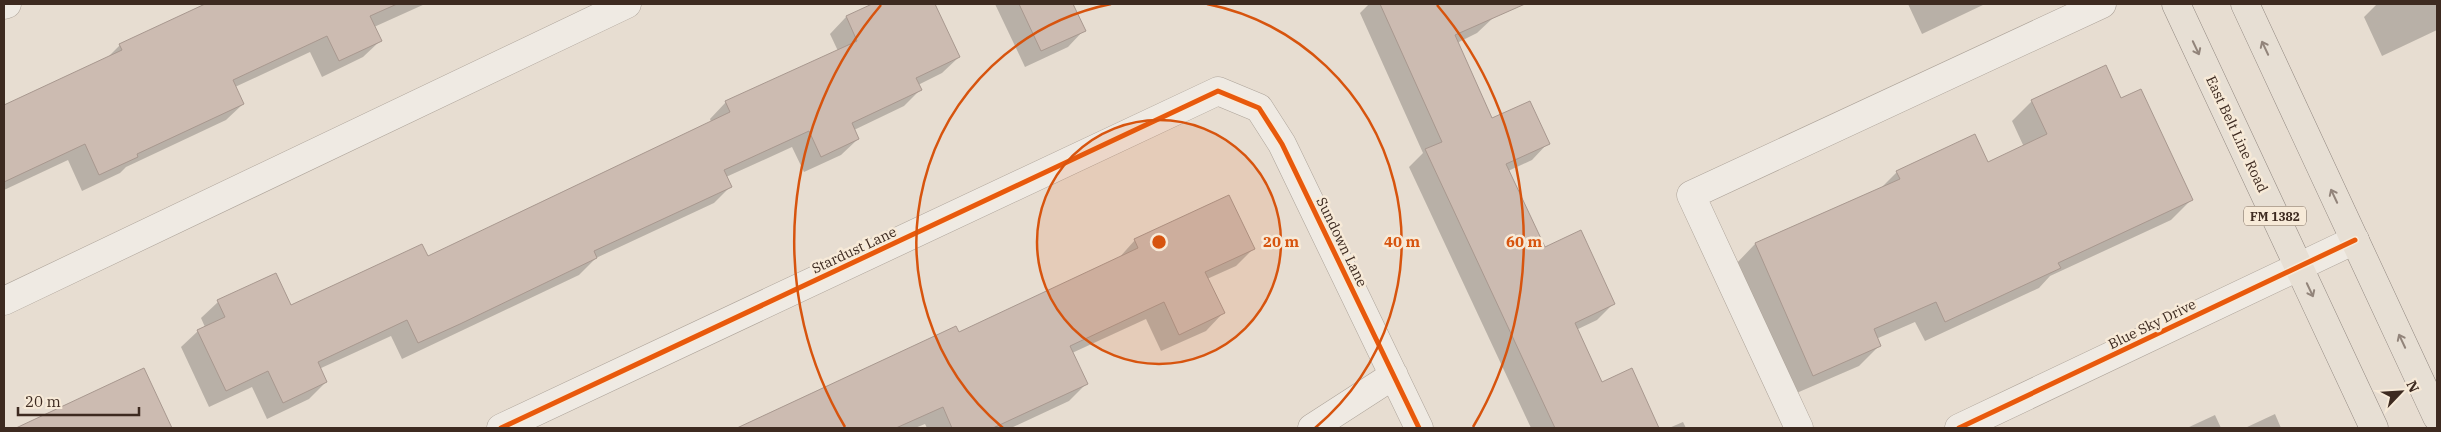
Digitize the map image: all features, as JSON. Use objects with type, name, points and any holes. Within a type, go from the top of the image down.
[{"type":"main road","name":"East Belt Line Road","points":[[2176,4],[2374,428]]},
{"type":"main road","points":[[2245,4],[2437,417]]},
{"type":"street","points":[[4,301],[627,4]]},
{"type":"street","points":[[1799,428],[1691,195],[2102,4]]},
{"type":"street","name":"Sundown Lane","points":[[1218,91],[1259,108],[1282,144],[1420,428]]},
{"type":"street","name":"Stardust Lane","points":[[501,428],[1218,91]]},
{"type":"street","name":"Blue Sky Drive","points":[[1959,428],[2354,240]]},
{"type":"street","points":[[1312,428],[1394,375]]},
{"type":"building","points":[[205,4],[397,4],[370,16],[382,41],[339,61],[327,36],[233,80],[244,104],[137,154],[138,157],[99,175],[85,144],[4,182],[4,105],[122,50],[119,44]]},
{"type":"building","points":[[872,4],[935,4],[960,57],[916,78],[922,90],[852,123],[859,139],[821,157],[809,131],[724,170],[732,187],[594,251],[597,258],[460,324],[418,343],[407,320],[318,362],[327,382],[283,403],[268,371],[226,391],[197,330],[225,317],[217,300],[276,273],[291,305],[422,244],[428,256],[730,112],[725,101],[857,41],[846,16]]},
{"type":"building","points":[[1019,4],[1073,4],[1086,31],[1041,51]]},
{"type":"building","points":[[1380,4],[1525,4],[1455,35],[1492,118],[1530,101],[1550,144],[1506,164],[1545,247],[1581,230],[1615,304],[1575,323],[1602,382],[1632,368],[1659,428],[1555,428],[1425,149],[1442,142]]},
{"type":"building","points":[[2106,65],[2121,98],[2141,89],[2193,200],[2058,263],[2061,268],[1945,322],[1936,302],[1874,329],[1881,346],[1813,376],[1755,243],[1900,179],[1896,171],[1975,134],[1988,162],[2047,134],[2031,100]]},
{"type":"building","points":[[1229,195],[1255,249],[1205,272],[1225,313],[1179,335],[1164,302],[1070,346],[1088,384],[993,428],[952,428],[943,407],[896,428],[737,428],[956,326],[959,332],[1138,248],[1134,239]]},
{"type":"building","points":[[144,368],[172,428],[16,428]]},
{"type":"cycle path","points":[[501,428],[1218,91],[1259,108],[1282,144],[1419,428]]},
{"type":"cycle path","points":[[1959,428],[2355,240]]}]
